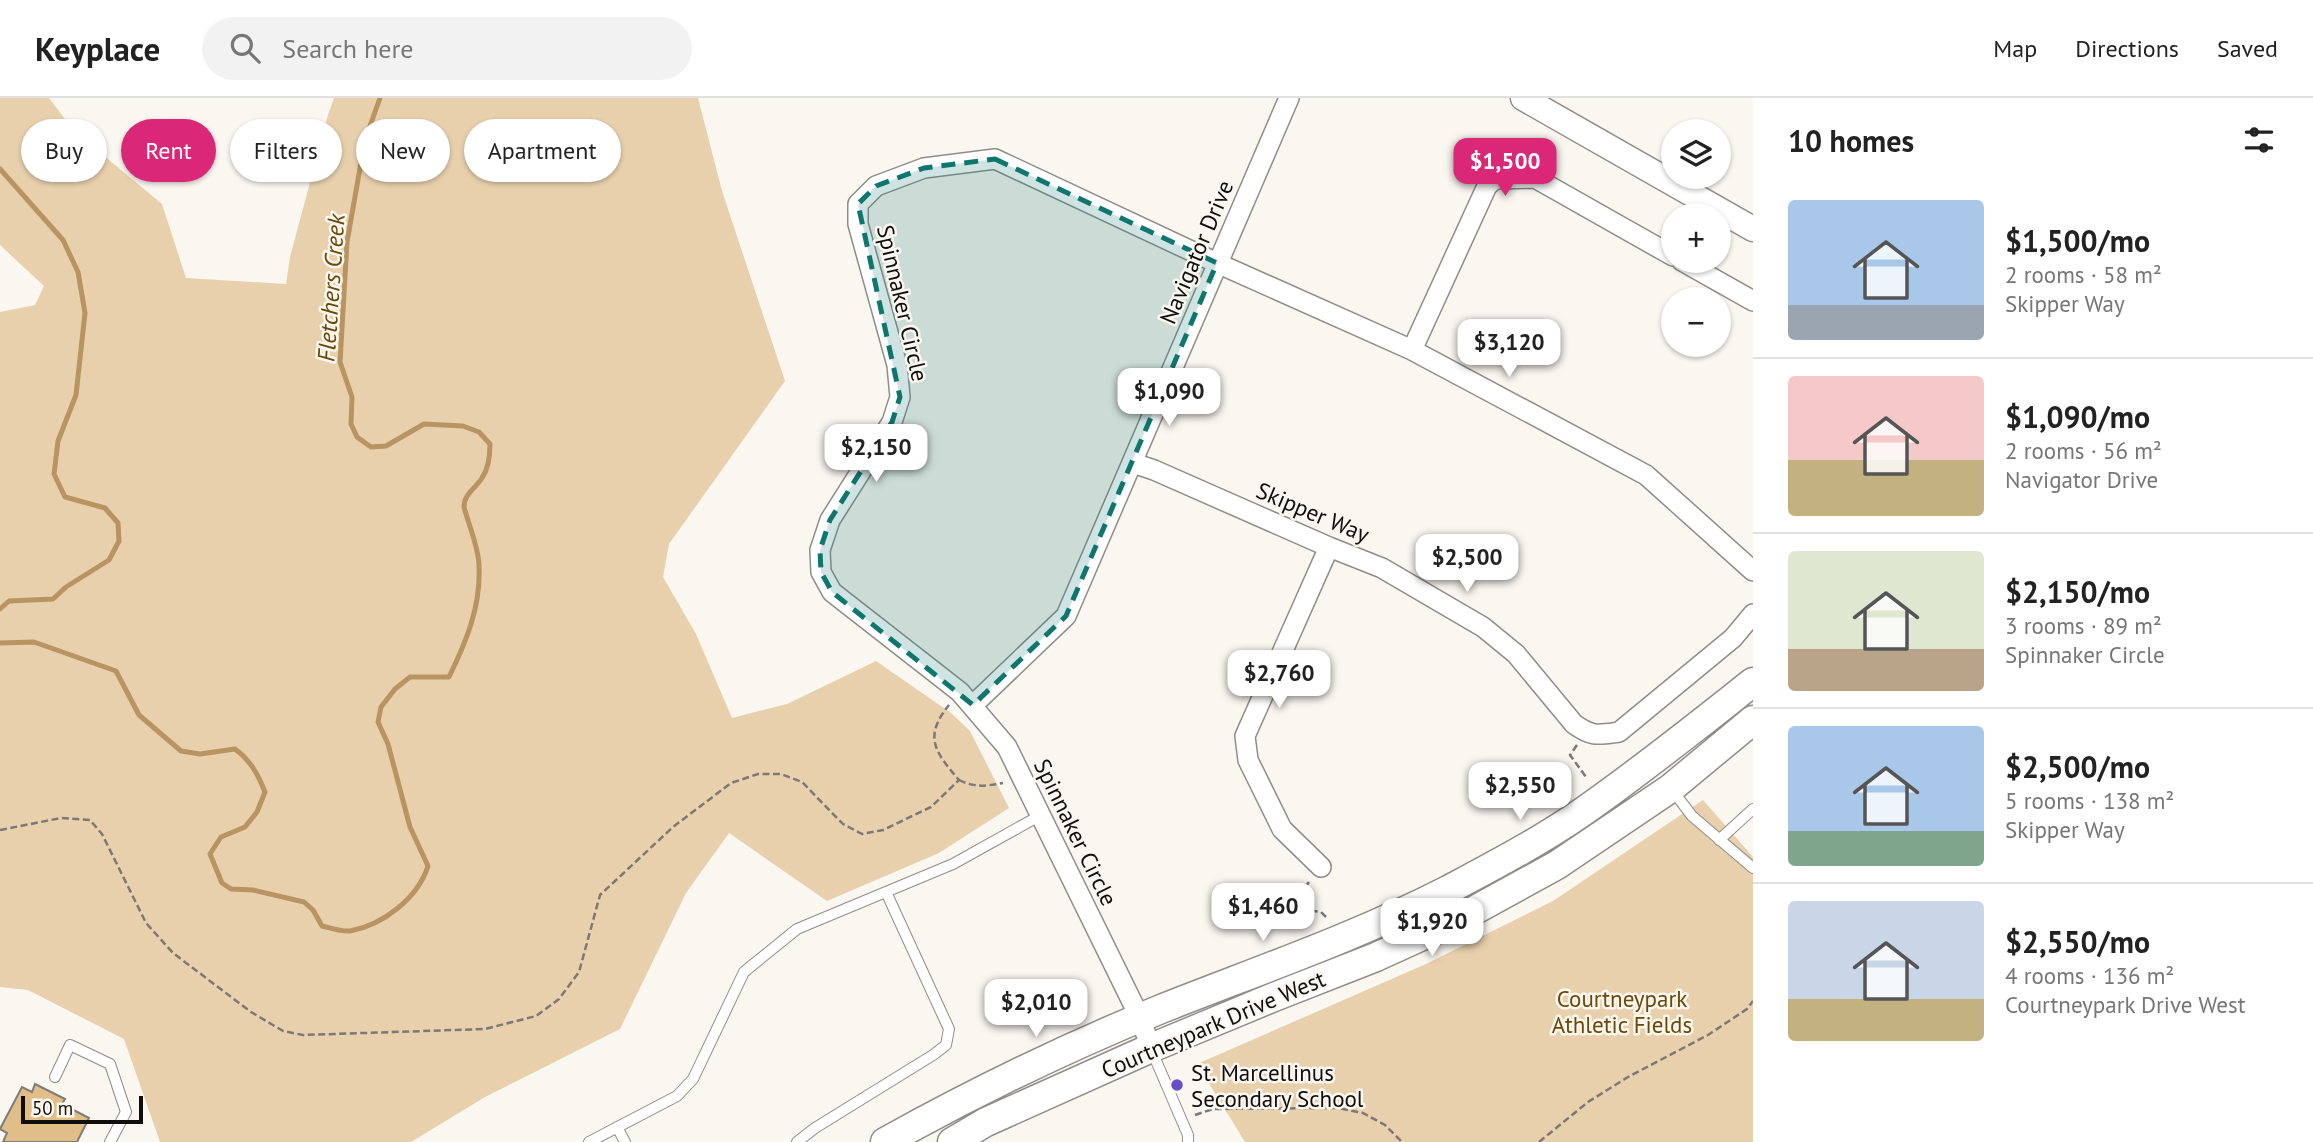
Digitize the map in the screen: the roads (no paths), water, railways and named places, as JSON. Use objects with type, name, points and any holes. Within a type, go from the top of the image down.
[{"type":"main road","name":"Courtneypark Drive West","points":[[885,1142],[954,1104],[1140,1018],[1392,916],[1447,890],[1522,850],[1579,814],[1652,762],[1753,682]]},
{"type":"main road","name":"Courtneypark Drive West","points":[[952,1142],[986,1122],[1151,1048],[1376,957],[1455,920],[1557,865],[1671,788],[1753,720]]},
{"type":"main road","points":[[1652,762],[1671,788]]},
{"type":"street","name":"Navigator Drive","points":[[967,699],[1066,616],[1289,98]]},
{"type":"street","points":[[1523,98],[1753,229]]},
{"type":"street","name":"Spinnaker Circle","points":[[1151,1048],[1140,1018],[1007,747],[967,699],[832,592],[821,572],[820,550],[830,520],[892,422],[900,397],[897,365],[858,224],[858,204],[876,186],[924,168],[995,159],[1217,263]]},
{"type":"street","points":[[1412,350],[1487,186],[1495,178],[1535,178],[1661,249]]},
{"type":"street","points":[[1217,263],[1412,350],[1646,475],[1753,571]]},
{"type":"street","points":[[1703,273],[1753,301]]},
{"type":"street","name":"Skipper Way","points":[[1133,463],[1382,568],[1483,626],[1516,654],[1574,724],[1597,736],[1619,732],[1733,638],[1753,614]]},
{"type":"street","points":[[1321,867],[1282,829],[1248,760],[1245,736],[1329,547]]},
{"type":"lane","points":[[1671,788],[1692,816],[1753,868]]},
{"type":"lane","points":[[1719,840],[1753,808]]},
{"type":"lane","points":[[589,1142],[677,1096],[694,1079],[744,972],[797,929],[953,864],[1041,815]]},
{"type":"lane","points":[[797,1142],[946,1045],[949,1029],[886,892]]},
{"type":"lane","points":[[55,1077],[70,1045],[110,1064],[127,1112],[110,1142]]},
{"type":"lane","points":[[1151,1048],[1188,1135],[1188,1142]]},
{"type":"lane","points":[[617,1128],[625,1142]]},
{"type":"waterway","name":"Fletchers Creek","points":[[0,643],[34,642],[116,671],[139,715],[181,751],[200,754],[235,749],[245,758],[265,792],[257,812],[245,827],[221,837],[210,854],[222,883],[231,889],[253,890],[304,902],[313,910],[322,926],[347,931],[362,928],[387,916],[416,889],[428,866],[410,827],[388,744],[378,722],[381,707],[395,689],[410,677],[449,677],[461,651],[475,610],[479,581],[477,552],[464,502],[486,470],[490,444],[479,432],[463,426],[424,424],[386,446],[371,447],[357,437],[351,424],[352,397],[340,362],[347,242],[365,140],[380,98]]},
{"type":"waterway","points":[[0,169],[63,240],[78,272],[85,313],[76,395],[58,441],[54,474],[65,497],[105,508],[118,523],[119,541],[109,560],[66,587],[53,599],[9,601],[0,609]]},
{"type":"place","name":"St. Marcellinus Secondary School","points":[[1177,1085]]},
{"type":"park label","name":"Courtneypark Athletic Fields","points":[[1622,1011]]}]
